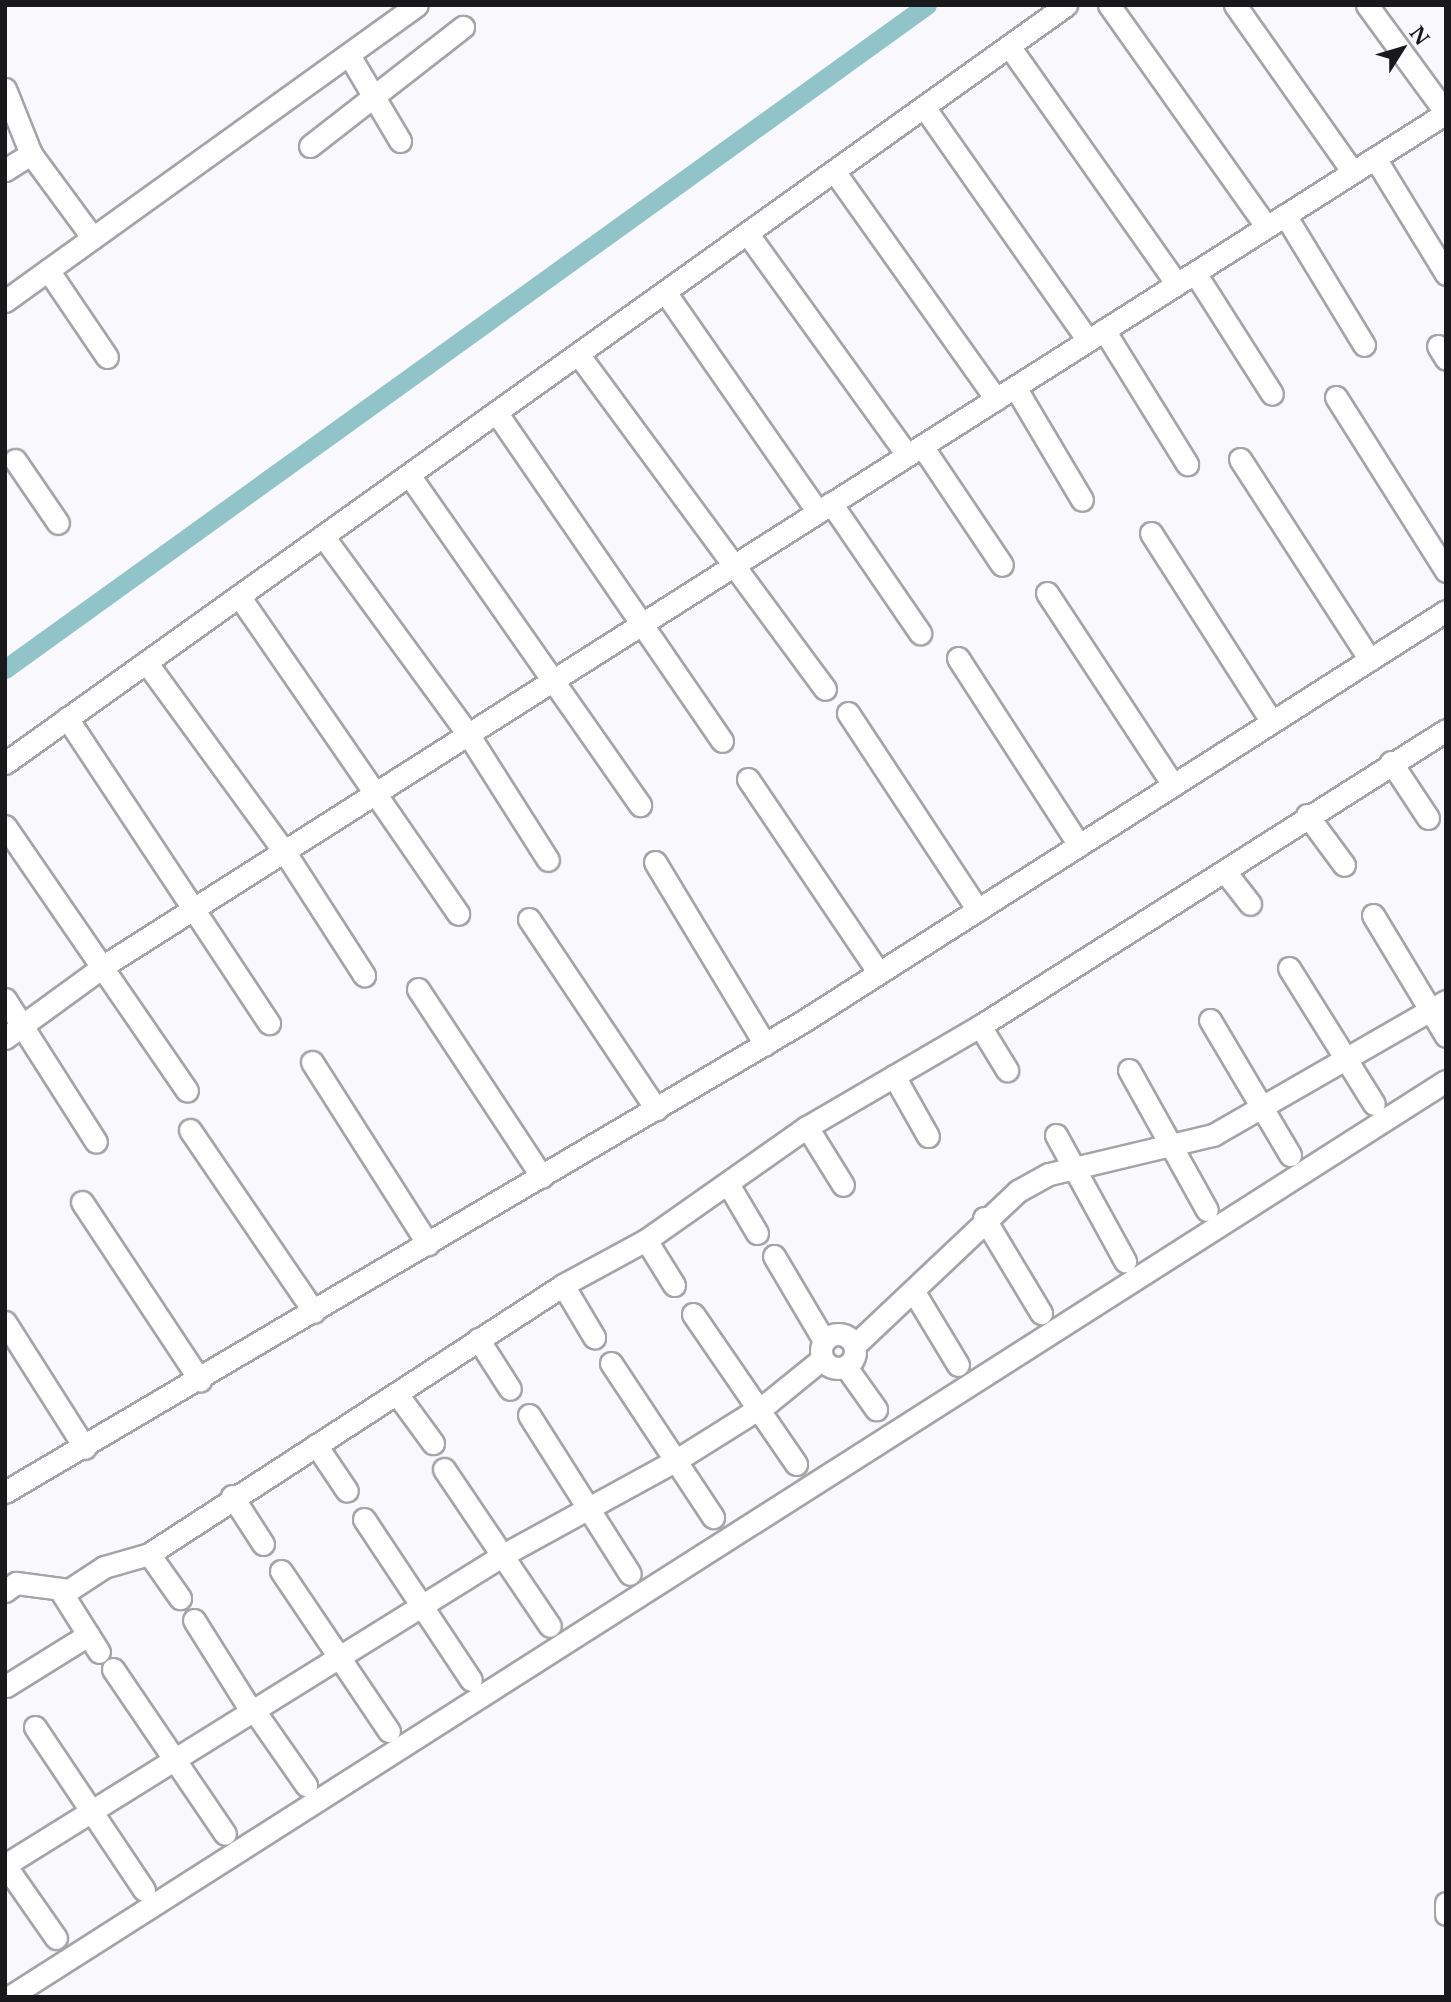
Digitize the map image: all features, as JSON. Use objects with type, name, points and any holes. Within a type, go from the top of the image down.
[{"type":"street","points":[[5,301],[417,5]]},
{"type":"street","points":[[5,763],[1066,5]]},
{"type":"street","points":[[1108,5],[1276,221],[1364,345]]},
{"type":"street","points":[[1235,5],[1353,172]]},
{"type":"street","points":[[5,1038],[104,965],[1446,113],[1367,5]]},
{"type":"street","points":[[310,146],[373,94],[463,27]]},
{"type":"street","points":[[1009,46],[1272,394]]},
{"type":"street","points":[[349,55],[400,141]]},
{"type":"street","points":[[5,89],[31,154],[93,238]]},
{"type":"street","points":[[924,107],[1096,335],[1187,464]]},
{"type":"street","points":[[5,170],[31,154]]},
{"type":"street","points":[[1375,158],[1446,274]]},
{"type":"street","points":[[834,171],[996,399]]},
{"type":"street","points":[[747,233],[1002,565]]},
{"type":"street","points":[[48,270],[107,357]]},
{"type":"street","points":[[665,292],[920,633]]},
{"type":"street","points":[[578,354],[825,689]]},
{"type":"street","points":[[1014,387],[1082,500]]},
{"type":"street","points":[[1336,397],[1446,570]]},
{"type":"street","points":[[496,412],[645,622],[722,741]]},
{"type":"street","points":[[1240,459],[1370,660]]},
{"type":"street","points":[[15,460],[58,523]]},
{"type":"street","points":[[409,475],[556,678],[640,805]]},
{"type":"street","points":[[1151,533],[1272,722]]},
{"type":"street","points":[[323,536],[468,734],[548,860]]},
{"type":"street","points":[[1047,593],[1172,785]]},
{"type":"street","points":[[239,596],[379,791],[458,914]]},
{"type":"street","points":[[5,1492],[85,1448],[765,1044],[1446,611]]},
{"type":"street","points":[[958,659],[1079,845]]},
{"type":"street","points":[[146,662],[284,851],[364,975]]},
{"type":"street","points":[[848,713],[978,910]]},
{"type":"street","points":[[68,718],[196,906],[268,1023]]},
{"type":"street","points":[[5,1591],[16,1583],[60,1590],[149,1554],[232,1496],[397,1394],[562,1285],[646,1240],[807,1127],[980,1026],[1226,873],[1307,815],[1446,730]]},
{"type":"street","points":[[1391,762],[1428,818]]},
{"type":"street","points":[[748,779],[879,973]]},
{"type":"street","points":[[1307,815],[1344,865]]},
{"type":"street","points":[[5,826],[104,965],[187,1091]]},
{"type":"street","points":[[655,862],[765,1044]]},
{"type":"street","points":[[1226,873],[1250,904]]},
{"type":"street","points":[[1373,915],[1438,1006],[1446,1036]]},
{"type":"street","points":[[528,919],[656,1109]]},
{"type":"street","points":[[1289,968],[1374,1104]]},
{"type":"street","points":[[418,989],[542,1177]]},
{"type":"street","points":[[5,999],[96,1142]]},
{"type":"street","points":[[774,1256],[832,1368],[846,1367],[855,1358],[856,1344],[914,1292],[984,1218],[1029,1185],[1076,1167],[1174,1147],[1261,1108],[1438,1006]]},
{"type":"street","points":[[1209,1020],[1290,1155]]},
{"type":"street","points":[[980,1026],[1007,1070]]},
{"type":"street","points":[[312,1062],[428,1244]]},
{"type":"street","points":[[1129,1070],[1207,1210]]},
{"type":"street","points":[[894,1076],[928,1136]]},
{"type":"street","points":[[9,1997],[1446,1081]]},
{"type":"street","points":[[807,1127],[843,1185]]},
{"type":"street","points":[[190,1130],[314,1312]]},
{"type":"street","points":[[1056,1135],[1076,1167],[1125,1261]]},
{"type":"street","points":[[728,1184],[757,1233]]},
{"type":"street","points":[[82,1202],[200,1380]]},
{"type":"street","points":[[984,1218],[1041,1313]]},
{"type":"street","points":[[646,1240],[674,1285]]},
{"type":"street","points":[[562,1285],[594,1336]]},
{"type":"street","points":[[914,1292],[958,1365]]},
{"type":"street","points":[[693,1314],[755,1411],[796,1464]]},
{"type":"street","points":[[5,1322],[85,1448]]},
{"type":"street","points":[[56,1938],[5,1865],[91,1814],[252,1710],[503,1555],[589,1505],[675,1461],[755,1411],[823,1349],[834,1332],[856,1344]]},
{"type":"street","points":[[478,1339],[510,1389]]},
{"type":"street","points":[[611,1363],[713,1517]]},
{"type":"street","points":[[846,1367],[876,1409]]},
{"type":"street","points":[[397,1394],[433,1443]]},
{"type":"street","points":[[529,1415],[589,1505],[630,1574]]},
{"type":"street","points":[[316,1445],[347,1491]]},
{"type":"street","points":[[444,1469],[550,1626]]},
{"type":"street","points":[[232,1496],[263,1544]]},
{"type":"street","points":[[364,1519],[471,1680]]},
{"type":"street","points":[[149,1554],[180,1598]]},
{"type":"street","points":[[281,1571],[389,1731]]},
{"type":"street","points":[[6,1686],[93,1644],[60,1590]]},
{"type":"street","points":[[194,1620],[252,1710],[306,1785]]},
{"type":"street","points":[[113,1669],[225,1834]]},
{"type":"street","points":[[35,1727],[144,1890]]},
{"type":"street","points":[[1446,1903],[1446,1914]]},
{"type":"waterway","points":[[5,669],[927,5]]}]
